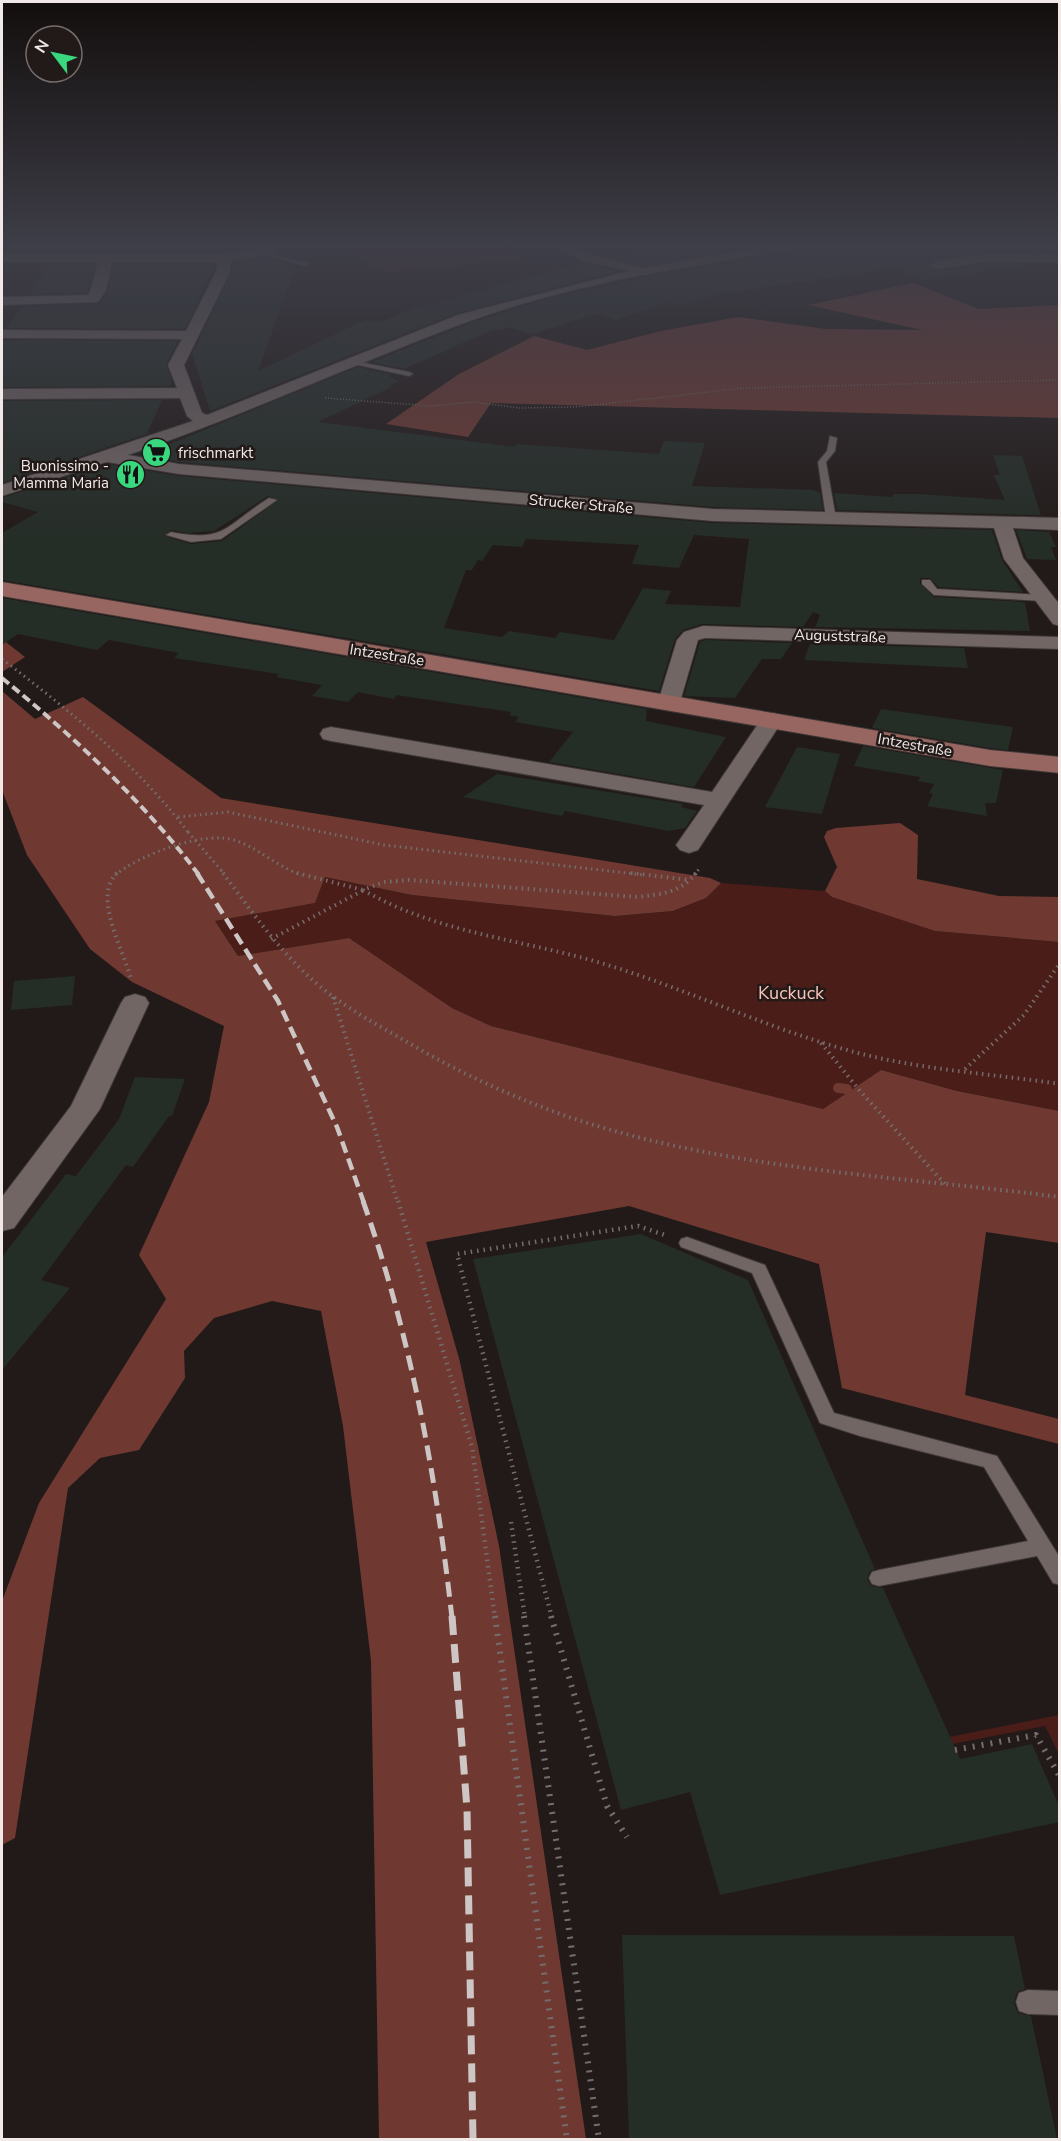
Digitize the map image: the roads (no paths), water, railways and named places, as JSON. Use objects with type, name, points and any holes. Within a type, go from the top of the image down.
[{"type":"main road","name":"Intzestraße","points":[[2,589],[990,758],[1059,765]]},
{"type":"street","points":[[186,346],[176,365],[195,416],[207,422]]},
{"type":"street","points":[[2,491],[207,422],[398,346]]},
{"type":"street","points":[[2,394],[186,393]]},
{"type":"street","name":"Strucker Straße","points":[[105,456],[138,464],[269,478],[671,512],[1059,524]]},
{"type":"street","points":[[1002,523],[1014,559],[1059,620]]},
{"type":"street","name":"Auguststraße","points":[[669,702],[688,640],[691,636],[703,632],[1059,643]]},
{"type":"street","points":[[696,854],[719,800],[772,720]]},
{"type":"street","points":[[331,735],[719,800]]},
{"type":"street","points":[[2,1220],[85,1109],[135,1003]]},
{"type":"lane","points":[[358,363],[409,374]]},
{"type":"lane","points":[[831,518],[822,462],[831,451],[833,438]]},
{"type":"lane","points":[[171,535],[208,541],[234,529],[258,508],[272,500]]},
{"type":"lane","points":[[926,582],[934,592],[1043,598]]},
{"type":"lane","points":[[687,1243],[759,1269],[827,1418],[860,1429],[990,1461],[1059,1577]]},
{"type":"lane","points":[[879,1578],[1041,1547]]},
{"type":"lane","points":[[1028,2002],[1059,2003]]},
{"type":"waterway","points":[[557,359],[655,346],[732,346]]},
{"type":"waterway","points":[[838,1088],[847,1089]]},
{"type":"waterway","points":[[878,1094],[916,1094],[1060,1133]]},
{"type":"railway","points":[[2,678],[106,770],[131,795],[199,875]]},
{"type":"railway","points":[[197,873],[278,1001],[337,1127],[364,1203]]},
{"type":"railway","points":[[363,1201],[395,1303],[420,1407],[438,1512],[452,1618]]},
{"type":"railway","points":[[452,1616],[467,1809],[473,2140]]},
{"type":"place","name":"frischmarkt","points":[[157,453]]},
{"type":"place","name":"Buonissimo - Mamma Maria","points":[[130,475]]},
{"type":"park label","name":"Kuckuck","points":[[791,993]]}]
